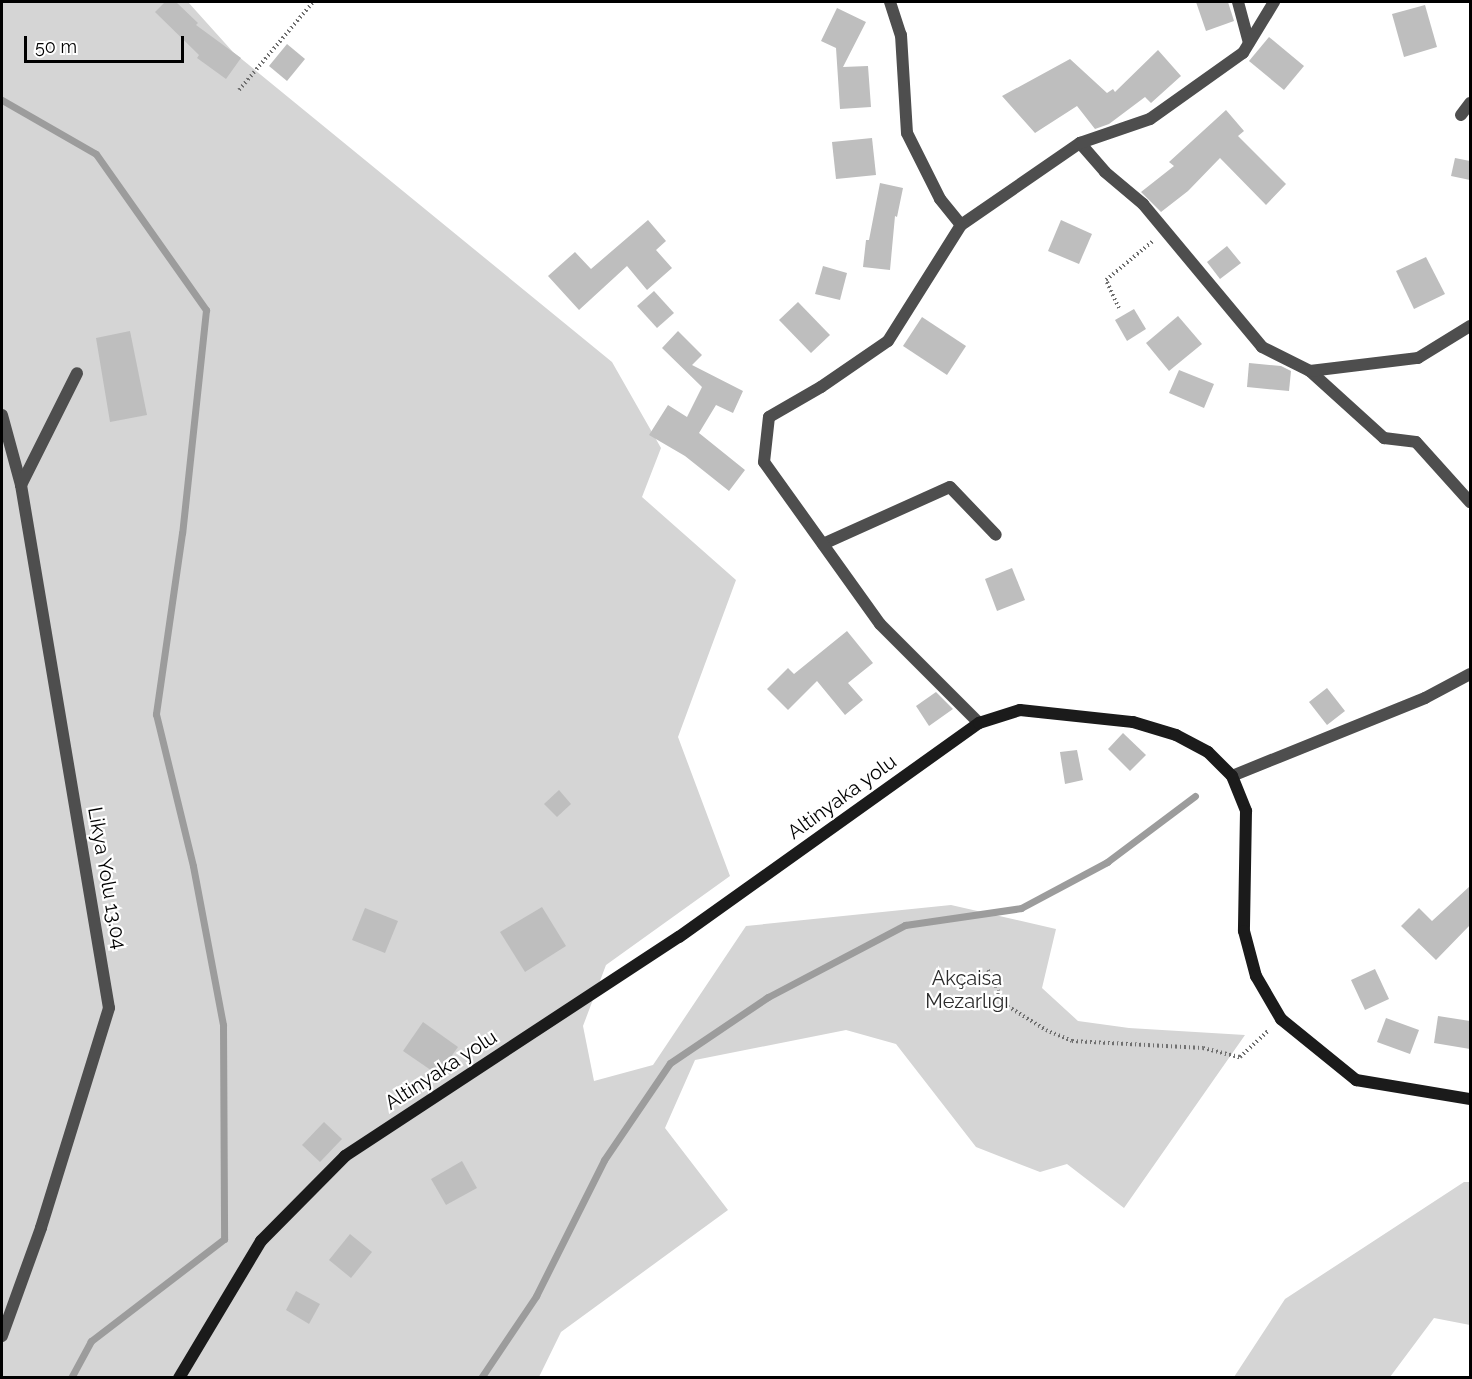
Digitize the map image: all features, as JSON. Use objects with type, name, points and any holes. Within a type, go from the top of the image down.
[{"type":"main road","name":"Altinyaka yolu","points":[[178,1377],[261,1241],[345,1156],[679,937],[979,723],[1020,710],[1133,722],[1176,735],[1208,752],[1232,776],[1246,811],[1244,931],[1256,976],[1281,1019],[1356,1080],[1470,1099]]},
{"type":"street","points":[[890,2],[901,35],[907,133],[940,199],[961,225]]},
{"type":"street","points":[[1238,2],[1249,43]]},
{"type":"street","points":[[979,723],[880,624],[764,462],[769,417],[821,387],[888,341],[961,225],[1080,143],[1150,119],[1243,52],[1274,2]]},
{"type":"street","points":[[1461,115],[1470,103]]},
{"type":"street","points":[[1080,143],[1105,172],[1143,204],[1262,347],[1310,371],[1384,438],[1416,442],[1470,502]]},
{"type":"street","points":[[1310,371],[1418,358],[1470,326]]},
{"type":"street","points":[[21,485],[77,373]]},
{"type":"street","name":"Likya Yolu 13.04","points":[[2,415],[21,485],[109,1008],[41,1228],[2,1336]]},
{"type":"street","points":[[823,544],[950,487],[996,535]]},
{"type":"street","points":[[1232,776],[1425,698],[1470,674]]},
{"type":"path","points":[[239,90],[313,2]]},
{"type":"path","points":[[1119,308],[1106,280],[1165,231]]},
{"type":"path","points":[[988,970],[1004,1004],[1046,1030],[1072,1041],[1203,1048],[1240,1057],[1281,1019]]},
{"type":"green space","name":"Akçaisa Mezarlığı","points":[[2,2],[188,2],[233,52],[612,362],[661,448],[642,497],[736,580],[678,737],[730,876],[606,965],[583,1026],[594,1081],[653,1065],[746,926],[951,905],[1056,929],[1042,988],[1078,1021],[1129,1028],[1245,1035],[1124,1208],[1067,1164],[1040,1172],[976,1147],[896,1044],[846,1030],[695,1060],[665,1128],[728,1210],[561,1332],[539,1377],[2,1378]]},
{"type":"green space","points":[[1464,1182],[1470,1182],[1470,1325],[1434,1318],[1390,1377],[1234,1377],[1285,1299]]},
{"type":"building","points":[[165,2],[176,2],[198,23],[196,25],[241,58],[226,79],[197,58],[199,55],[155,12]]},
{"type":"building","points":[[1196,2],[1228,2],[1234,21],[1206,31]]},
{"type":"building","points":[[1425,5],[1437,47],[1404,57],[1392,14]]},
{"type":"building","points":[[837,8],[866,22],[843,67],[868,66],[871,107],[840,109],[836,48],[821,41]]},
{"type":"building","points":[[1269,37],[1304,66],[1284,90],[1249,61]]},
{"type":"building","points":[[287,44],[305,59],[287,81],[269,66]]},
{"type":"building","points":[[1158,50],[1181,76],[1151,103],[1145,97],[1109,124],[1095,129],[1077,106],[1035,133],[1002,96],[1070,59],[1107,93],[1113,89],[1115,92]]},
{"type":"building","points":[[1226,110],[1244,131],[1238,136],[1286,184],[1266,205],[1220,158],[1188,191],[1161,212],[1141,192],[1174,166],[1169,162]]},
{"type":"building","points":[[872,138],[876,175],[836,179],[832,142]]},
{"type":"building","points":[[1455,158],[1470,161],[1470,180],[1451,176]]},
{"type":"building","points":[[880,183],[903,188],[897,217],[895,216],[890,270],[863,267],[866,240],[869,240]]},
{"type":"building","points":[[648,220],[666,241],[656,250],[672,268],[647,290],[627,266],[579,310],[548,276],[575,252],[591,269]]},
{"type":"building","points":[[1061,220],[1092,234],[1079,264],[1048,251]]},
{"type":"building","points":[[1227,246],[1241,263],[1220,279],[1207,262]]},
{"type":"building","points":[[1426,257],[1445,294],[1414,309],[1396,271]]},
{"type":"building","points":[[823,266],[847,273],[840,300],[815,294]]},
{"type":"building","points":[[654,291],[674,313],[657,328],[637,306]]},
{"type":"building","points":[[798,302],[830,335],[811,353],[779,320]]},
{"type":"building","points":[[1134,309],[1146,329],[1127,341],[1115,320]]},
{"type":"building","points":[[1178,316],[1202,344],[1169,371],[1146,343]]},
{"type":"building","points":[[922,317],[966,346],[947,375],[903,346]]},
{"type":"building","points":[[130,331],[147,415],[110,422],[96,338]]},
{"type":"building","points":[[678,331],[702,355],[692,365],[743,391],[733,413],[716,405],[699,433],[745,470],[729,491],[685,456],[649,435],[668,405],[687,417],[702,387],[662,348]]},
{"type":"building","points":[[1249,363],[1281,366],[1291,371],[1289,391],[1247,387]]},
{"type":"building","points":[[1179,370],[1214,384],[1204,408],[1169,393]]},
{"type":"building","points":[[1012,568],[1025,600],[997,611],[985,579]]},
{"type":"building","points":[[847,631],[873,663],[848,683],[863,700],[845,715],[817,681],[788,710],[767,689],[788,668],[794,674]]},
{"type":"building","points":[[1327,688],[1345,711],[1327,725],[1309,702]]},
{"type":"building","points":[[936,692],[953,709],[929,726],[916,706]]},
{"type":"building","points":[[1123,733],[1146,755],[1130,771],[1108,749]]},
{"type":"building","points":[[1077,750],[1083,780],[1065,784],[1060,752]]},
{"type":"building","points":[[559,790],[571,804],[557,817],[544,804]]},
{"type":"building","points":[[1470,886],[1470,925],[1436,960],[1401,926],[1419,908],[1432,921]]},
{"type":"building","points":[[542,907],[566,946],[525,972],[500,932]]},
{"type":"building","points":[[365,908],[398,921],[385,953],[352,940]]},
{"type":"building","points":[[1375,969],[1389,999],[1365,1010],[1351,980]]},
{"type":"building","points":[[1438,1016],[1470,1021],[1470,1049],[1434,1043]]},
{"type":"building","points":[[1386,1018],[1419,1030],[1410,1054],[1377,1042]]},
{"type":"building","points":[[423,1022],[458,1047],[438,1075],[403,1051]]},
{"type":"building","points":[[324,1122],[342,1139],[320,1162],[302,1145]]},
{"type":"building","points":[[462,1161],[477,1188],[446,1205],[431,1179]]},
{"type":"building","points":[[350,1234],[372,1252],[351,1278],[329,1260]]},
{"type":"building","points":[[296,1291],[320,1304],[309,1324],[286,1310]]},
{"type":"waterway","points":[[2,100],[96,154],[206,310],[182,533],[156,714],[193,866],[223,1025],[224,1239],[91,1341],[71,1378]]},
{"type":"waterway","points":[[481,1378],[536,1296],[604,1160],[670,1063],[768,997],[905,925],[1021,908],[1107,862],[1195,796]]}]
